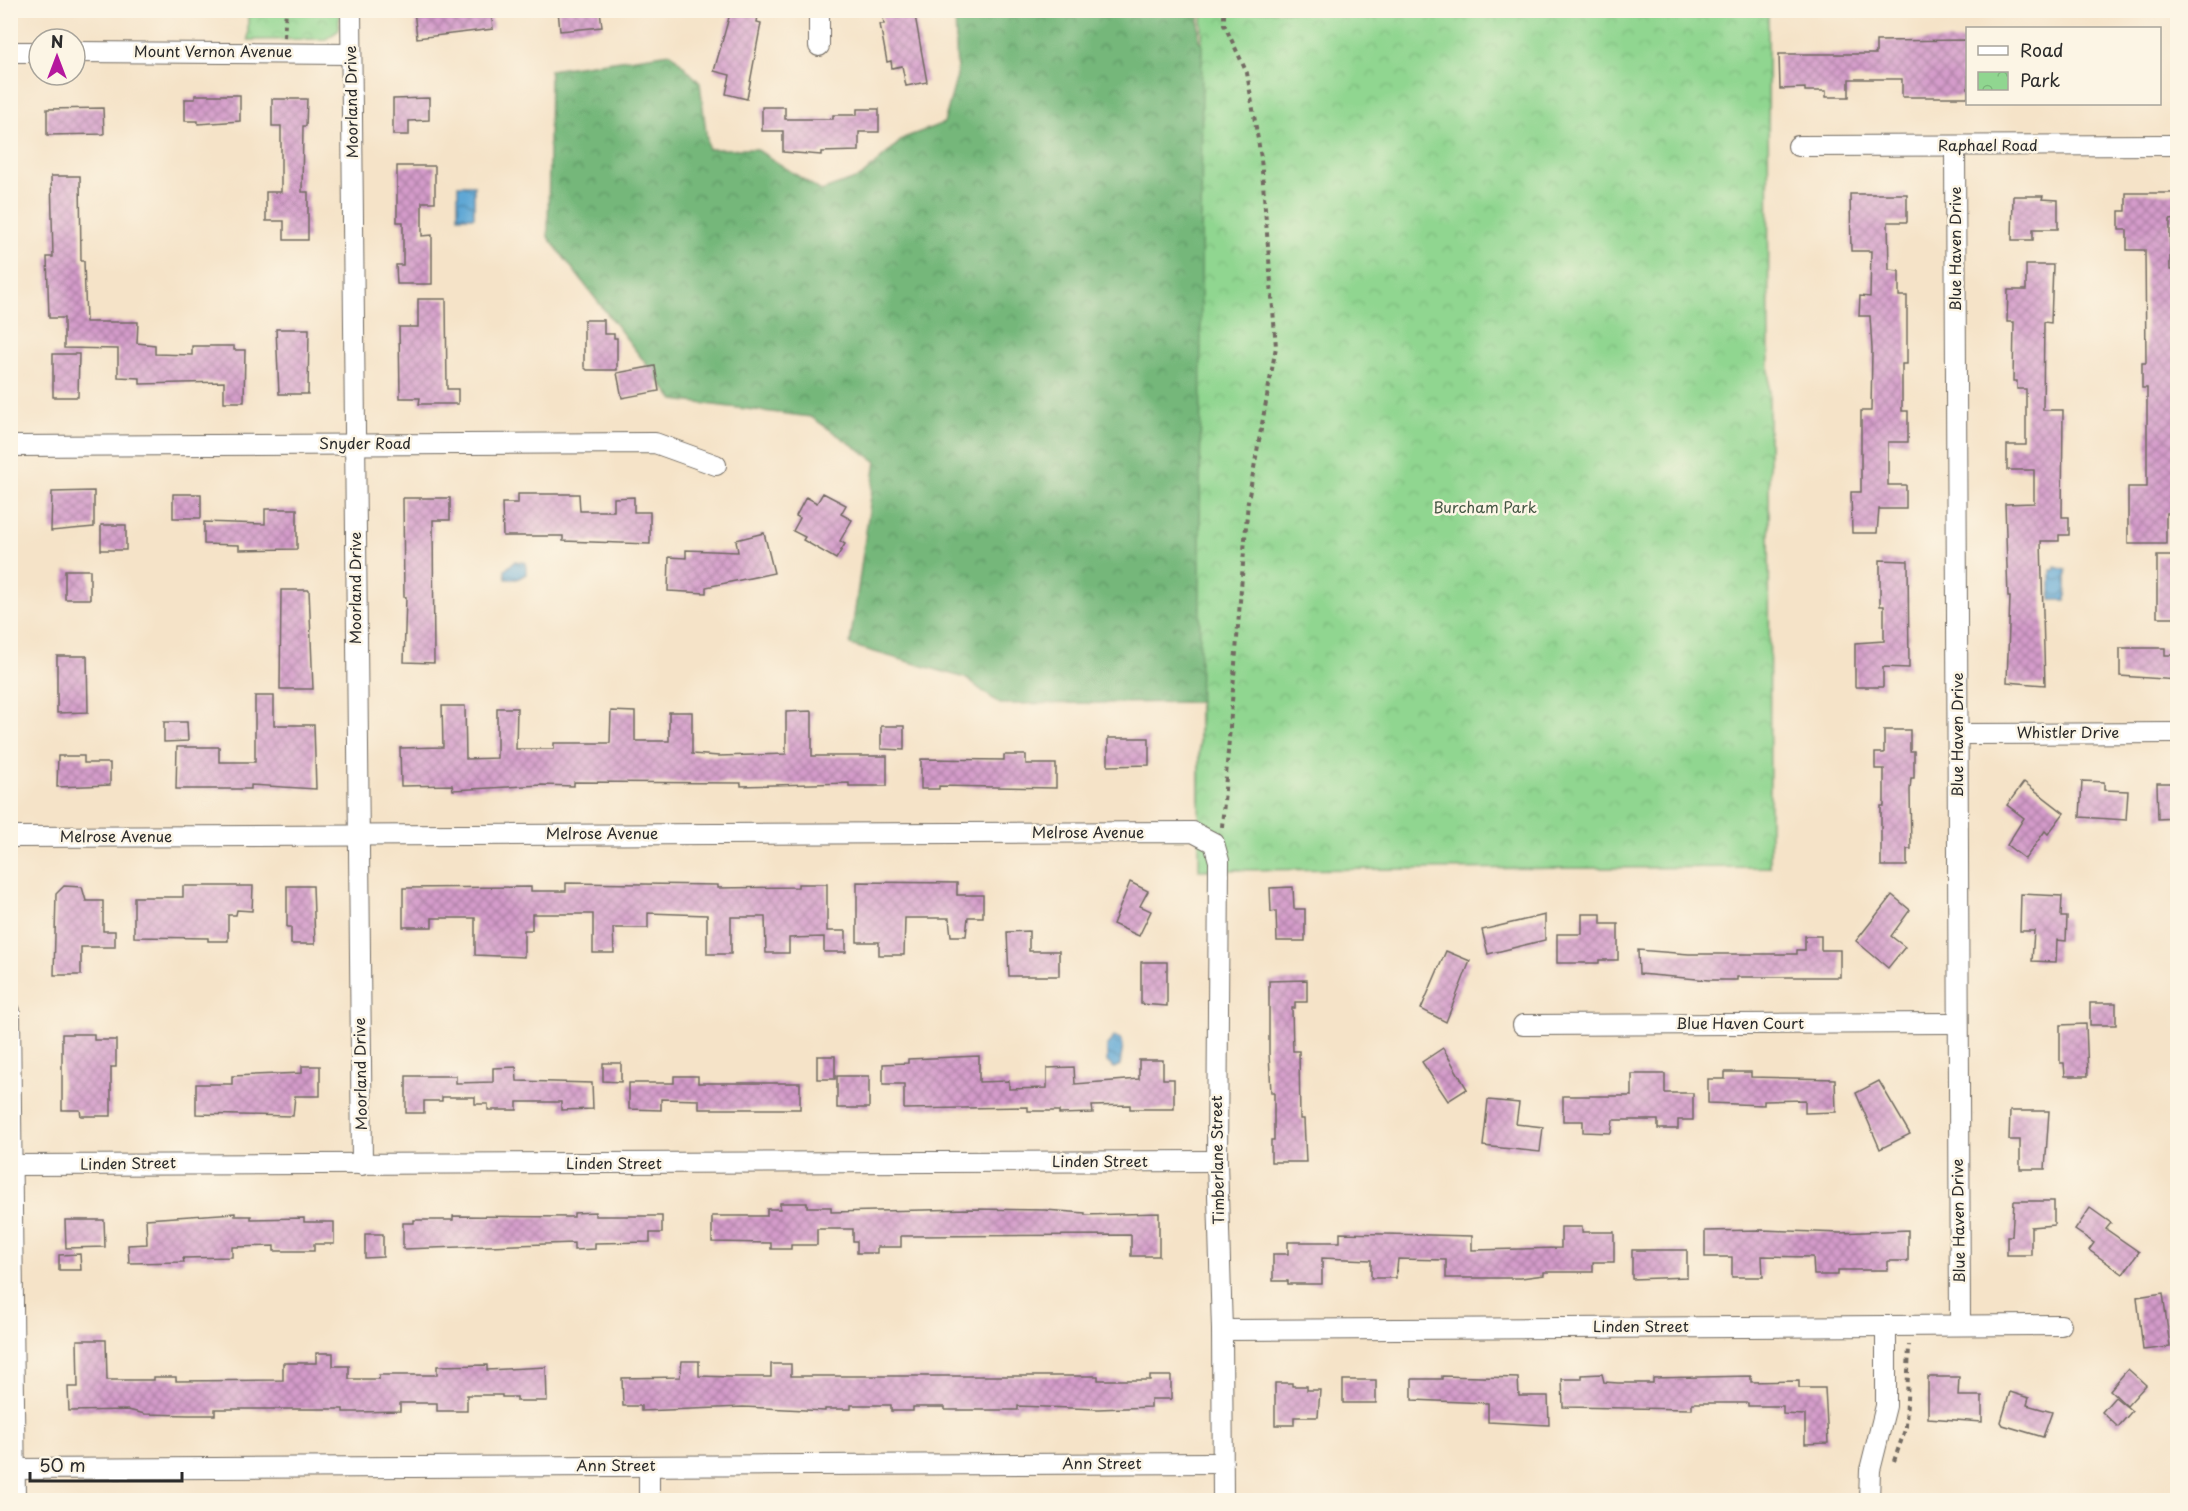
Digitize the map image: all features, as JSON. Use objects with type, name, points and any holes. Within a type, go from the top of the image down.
[{"type":"street","name":"Moorland Drive","points":[[351,10],[357,835],[362,1165]]},
{"type":"street","points":[[819,10],[819,46]]},
{"type":"street","points":[[10,52],[27,52]]},
{"type":"street","name":"Mount Vernon Avenue","points":[[87,52],[351,54]]},
{"type":"street","name":"Raphael Road","points":[[1798,146],[2178,145]]},
{"type":"street","name":"Blue Haven Drive","points":[[1955,146],[1960,1324]]},
{"type":"street","name":"Snyder Road","points":[[10,446],[655,443],[716,465]]},
{"type":"street","name":"Whistler Drive","points":[[1959,734],[2178,733]]},
{"type":"street","name":"Melrose Avenue","points":[[10,837],[1193,832],[1214,843]]},
{"type":"street","name":"Timberlane Street","points":[[1214,843],[1218,861],[1217,1161],[1222,1329],[1223,1500]]},
{"type":"street","points":[[10,1011],[15,1500]]},
{"type":"street","name":"Blue Haven Court","points":[[1523,1025],[1957,1023]]},
{"type":"street","name":"Linden Street","points":[[11,1165],[1217,1161]]},
{"type":"street","name":"Linden Street","points":[[1222,1329],[2061,1325]]},
{"type":"street","points":[[1869,1500],[1870,1470],[1886,1406],[1886,1326]]},
{"type":"street","name":"Ann Street","points":[[13,1469],[1222,1463]]},
{"type":"street","points":[[649,1466],[649,1500]]},
{"type":"path","points":[[285,52],[286,10]]},
{"type":"path","points":[[1214,843],[1221,837],[1248,501],[1276,347],[1261,158],[1247,73],[1224,24],[1224,10]]},
{"type":"path","points":[[1893,1464],[1906,1427],[1909,1341],[1922,1325]]},
{"type":"green space","points":[[248,11],[339,11],[339,30],[326,39],[248,40]]},
{"type":"green space","points":[[955,11],[1199,11],[1199,40],[1225,72],[1770,867],[1199,800],[1199,702],[1000,704],[965,678],[850,645],[876,461],[811,417],[674,400],[548,237],[550,70],[671,53],[700,83],[708,149],[756,149],[821,191],[861,177],[904,138],[944,123],[957,76]]},
{"type":"green space","name":"Burcham Park","points":[[1202,11],[1768,11],[1770,867],[1199,870]]},
{"type":"water","points":[[458,185],[474,185],[474,217],[458,217]]},
{"type":"water","points":[[515,561],[526,563],[526,574],[517,579],[506,579],[505,570]]},
{"type":"water","points":[[2055,567],[2066,570],[2066,600],[2051,600],[2051,570],[2055,570]]},
{"type":"water","points":[[1114,1037],[1121,1039],[1123,1045],[1120,1065],[1114,1068],[1107,1062],[1107,1045]]},
{"type":"building","points":[[414,10],[491,10],[493,29],[417,38]]},
{"type":"building","points":[[558,10],[600,10],[602,27],[560,31]]},
{"type":"building","points":[[731,10],[759,10],[757,22],[761,23],[747,99],[726,94],[730,75],[714,71]]},
{"type":"building","points":[[882,10],[914,10],[927,82],[906,86],[902,66],[892,68],[891,61],[887,62],[880,24],[884,24]]},
{"type":"building","points":[[1966,40],[1966,97],[1902,97],[1902,79],[1849,79],[1849,97],[1826,97],[1826,91],[1805,91],[1805,88],[1780,89],[1779,54],[1876,54],[1876,41]]},
{"type":"building","points":[[195,95],[240,95],[240,121],[198,124],[198,121],[185,121],[185,99],[195,99]]},
{"type":"building","points":[[429,98],[429,120],[409,121],[409,135],[393,135],[393,99]]},
{"type":"building","points":[[272,99],[307,99],[306,126],[303,126],[302,192],[308,192],[308,240],[284,240],[284,221],[266,221],[266,192],[281,192],[281,126],[272,126]]},
{"type":"building","points":[[762,107],[785,107],[785,119],[833,119],[833,115],[857,115],[857,109],[879,109],[879,132],[859,132],[859,151],[821,152],[821,155],[783,152],[783,131],[762,131]]},
{"type":"building","points":[[103,108],[104,134],[47,135],[47,109]]},
{"type":"building","points":[[397,166],[435,166],[435,202],[422,202],[422,236],[432,235],[432,284],[397,284],[396,265],[403,265],[403,222],[397,222]]},
{"type":"building","points":[[51,176],[80,176],[81,261],[84,261],[86,322],[138,322],[137,343],[155,345],[155,354],[192,355],[192,346],[234,346],[234,350],[245,350],[244,402],[224,402],[224,382],[140,384],[140,378],[118,377],[118,349],[64,348],[64,318],[49,318],[47,257],[53,257]]},
{"type":"building","points":[[2126,193],[2178,193],[2178,219],[2170,220],[2170,270],[2178,270],[2178,513],[2166,513],[2166,544],[2128,544],[2128,487],[2147,487],[2147,388],[2142,388],[2142,363],[2146,363],[2145,250],[2127,250],[2127,230],[2119,230],[2119,211],[2126,211]]},
{"type":"building","points":[[1850,194],[1907,194],[1907,222],[1888,222],[1889,270],[1899,271],[1899,296],[1907,296],[1907,364],[1902,364],[1902,411],[1908,411],[1908,442],[1888,442],[1888,485],[1906,485],[1906,509],[1879,509],[1877,533],[1852,533],[1851,492],[1861,492],[1861,411],[1871,411],[1872,349],[1870,316],[1859,316],[1860,296],[1870,297],[1871,251],[1851,251]]},
{"type":"building","points":[[2013,196],[2043,196],[2042,199],[2058,200],[2058,229],[2033,229],[2033,240],[2012,240]]},
{"type":"building","points":[[2026,265],[2053,265],[2051,323],[2044,322],[2043,410],[2063,410],[2062,517],[2069,517],[2069,535],[2059,535],[2059,541],[2041,541],[2045,685],[2007,682],[2010,597],[2008,597],[2005,504],[2034,503],[2034,470],[2007,470],[2007,445],[2026,445],[2026,389],[2017,389],[2017,381],[2013,381],[2014,322],[2007,322],[2008,290],[2026,290]]},
{"type":"building","points":[[418,299],[446,299],[447,389],[458,389],[458,404],[419,404],[420,398],[400,398],[399,327],[418,327]]},
{"type":"building","points":[[584,320],[604,320],[604,334],[614,334],[614,338],[617,338],[617,370],[587,370],[584,367]]},
{"type":"building","points":[[276,329],[309,329],[308,394],[279,394]]},
{"type":"building","points":[[53,354],[79,354],[78,397],[53,397]]},
{"type":"building","points":[[655,366],[659,391],[622,398],[617,373]]},
{"type":"building","points":[[94,491],[94,527],[51,531],[52,492]]},
{"type":"building","points":[[823,493],[846,505],[841,514],[852,520],[840,541],[845,544],[836,559],[803,540],[805,537],[793,531],[800,518],[796,516],[806,497],[817,503]]},
{"type":"building","points":[[173,494],[201,494],[201,518],[173,518]]},
{"type":"building","points":[[518,494],[579,494],[580,511],[614,511],[614,498],[634,497],[634,512],[650,512],[650,544],[563,541],[563,536],[503,536],[502,503],[518,503]]},
{"type":"building","points":[[403,498],[450,498],[450,520],[433,520],[434,663],[404,662],[406,597],[404,597]]},
{"type":"building","points":[[265,509],[297,509],[297,549],[239,550],[239,545],[204,544],[204,522],[265,524]]},
{"type":"building","points":[[101,525],[126,525],[126,550],[101,550]]},
{"type":"building","points":[[764,533],[774,573],[706,587],[706,593],[668,591],[669,557],[686,558],[686,550],[738,552],[736,540]]},
{"type":"building","points":[[2157,556],[2178,556],[2178,617],[2157,617]]},
{"type":"building","points":[[1880,560],[1908,561],[1909,668],[1883,667],[1883,687],[1855,687],[1855,643],[1884,641],[1884,606],[1880,606]]},
{"type":"building","points":[[65,570],[90,570],[90,599],[65,599]]},
{"type":"building","points":[[281,590],[309,590],[313,689],[280,689]]},
{"type":"building","points":[[2120,648],[2165,648],[2165,655],[2178,655],[2178,680],[2120,676]]},
{"type":"building","points":[[57,656],[87,656],[88,712],[57,713]]},
{"type":"building","points":[[255,696],[274,696],[274,725],[314,725],[316,789],[251,785],[251,789],[176,789],[177,747],[219,747],[219,762],[255,762]]},
{"type":"building","points":[[442,706],[465,706],[466,759],[497,758],[497,708],[517,708],[516,749],[554,749],[554,743],[610,743],[611,711],[635,712],[635,741],[669,741],[669,712],[692,712],[692,754],[719,756],[786,754],[786,712],[812,711],[812,756],[887,756],[887,786],[849,786],[849,783],[741,786],[741,783],[574,782],[574,786],[542,785],[453,790],[452,785],[401,786],[400,748],[443,747]]},
{"type":"building","points":[[164,722],[187,722],[188,741],[164,742]]},
{"type":"building","points":[[881,726],[904,726],[904,750],[881,749]]},
{"type":"building","points":[[1884,730],[1910,730],[1910,751],[1914,751],[1914,778],[1911,778],[1910,790],[1911,849],[1907,849],[1907,866],[1881,866],[1881,806],[1884,806],[1884,769],[1875,769],[1875,753],[1884,753]]},
{"type":"building","points":[[1108,738],[1149,738],[1149,765],[1108,766]]},
{"type":"building","points":[[1004,755],[1026,755],[1026,764],[1056,764],[1056,788],[939,786],[939,789],[921,789],[921,759],[1004,760]]},
{"type":"building","points":[[58,756],[84,756],[84,763],[110,763],[110,785],[57,787]]},
{"type":"building","points":[[2082,781],[2104,782],[2104,790],[2128,791],[2126,820],[2080,817]]},
{"type":"building","points":[[2024,782],[2064,813],[2048,834],[2045,831],[2025,859],[2007,845],[2024,818],[2007,805]]},
{"type":"building","points":[[2157,783],[2178,783],[2176,818],[2158,819]]},
{"type":"building","points":[[857,882],[957,883],[957,895],[983,895],[983,917],[968,917],[966,936],[951,936],[949,918],[905,918],[904,955],[879,955],[879,942],[857,942]]},
{"type":"building","points":[[1130,882],[1148,891],[1140,906],[1151,911],[1139,936],[1113,924]]},
{"type":"building","points":[[566,883],[718,885],[718,888],[798,887],[798,884],[827,884],[827,931],[846,931],[846,952],[824,952],[824,937],[789,938],[789,953],[766,953],[765,917],[731,917],[731,954],[707,954],[707,915],[648,913],[648,928],[613,928],[614,953],[593,953],[593,914],[532,914],[532,930],[524,930],[524,957],[475,955],[475,918],[432,918],[432,927],[403,927],[403,888],[531,887],[531,891],[566,891]]},
{"type":"building","points":[[64,886],[82,887],[86,901],[103,901],[103,931],[115,931],[115,947],[81,947],[81,975],[54,975],[56,894]]},
{"type":"building","points":[[183,886],[253,886],[252,911],[237,910],[236,915],[228,915],[228,941],[208,941],[208,938],[134,937],[134,897],[183,897]]},
{"type":"building","points":[[287,886],[313,886],[315,944],[291,944],[291,927],[287,927]]},
{"type":"building","points":[[1293,887],[1294,909],[1305,909],[1305,941],[1277,941],[1276,911],[1271,912],[1270,888]]},
{"type":"building","points":[[2021,894],[2062,896],[2061,917],[2067,917],[2066,941],[2057,940],[2056,962],[2032,961],[2034,931],[2020,931]]},
{"type":"building","points":[[1892,895],[1910,910],[1891,936],[1905,947],[1888,968],[1856,941]]},
{"type":"building","points":[[1582,914],[1601,914],[1601,924],[1618,924],[1618,960],[1599,960],[1599,963],[1557,963],[1557,934],[1582,934]]},
{"type":"building","points":[[1545,915],[1545,940],[1488,954],[1482,930]]},
{"type":"building","points":[[1029,931],[1029,951],[1059,951],[1059,976],[1009,976],[1007,932]]},
{"type":"building","points":[[1805,936],[1821,936],[1821,950],[1840,950],[1840,977],[1737,977],[1737,980],[1709,980],[1639,974],[1638,950],[1689,954],[1797,954],[1797,950],[1805,950]]},
{"type":"building","points":[[1446,951],[1470,961],[1446,1022],[1421,1009]]},
{"type":"building","points":[[1141,962],[1167,962],[1167,1006],[1141,1004]]},
{"type":"building","points":[[1307,980],[1307,1002],[1295,1002],[1295,1008],[1292,1008],[1293,1051],[1299,1051],[1300,1119],[1304,1119],[1306,1162],[1271,1162],[1271,1140],[1274,1140],[1274,1093],[1271,1093],[1269,1053],[1269,981]]},
{"type":"building","points":[[2090,1003],[2116,1003],[2116,1025],[2090,1025]]},
{"type":"building","points":[[2086,1024],[2088,1076],[2065,1076],[2064,1063],[2060,1063],[2060,1025]]},
{"type":"building","points":[[62,1034],[94,1034],[94,1040],[116,1040],[116,1067],[111,1067],[111,1116],[81,1116],[80,1110],[62,1110]]},
{"type":"building","points":[[1443,1048],[1467,1089],[1448,1101],[1422,1062]]},
{"type":"building","points":[[817,1056],[835,1056],[835,1079],[817,1079]]},
{"type":"building","points":[[979,1056],[979,1082],[1009,1081],[1009,1089],[1047,1088],[1047,1068],[1074,1067],[1075,1084],[1139,1079],[1139,1060],[1163,1060],[1163,1079],[1174,1079],[1174,1109],[1130,1109],[1130,1105],[1092,1106],[1093,1113],[1059,1114],[1059,1111],[1028,1111],[1028,1107],[904,1109],[904,1084],[883,1084],[883,1064],[908,1063],[908,1059]]},
{"type":"building","points":[[603,1063],[621,1063],[621,1082],[603,1081]]},
{"type":"building","points":[[302,1066],[320,1066],[320,1096],[295,1096],[293,1116],[196,1114],[196,1084],[232,1084],[232,1076],[302,1073]]},
{"type":"building","points":[[516,1067],[517,1081],[592,1083],[593,1109],[561,1110],[561,1102],[517,1102],[517,1110],[488,1110],[488,1104],[475,1104],[475,1097],[442,1097],[442,1101],[424,1101],[424,1113],[406,1113],[406,1076],[456,1076],[456,1083],[493,1082],[493,1068]]},
{"type":"building","points":[[1725,1072],[1751,1072],[1751,1077],[1835,1079],[1836,1112],[1805,1113],[1805,1100],[1764,1101],[1764,1105],[1708,1103],[1708,1079],[1725,1079]]},
{"type":"building","points":[[1632,1074],[1665,1074],[1665,1093],[1693,1093],[1693,1120],[1678,1120],[1678,1129],[1658,1129],[1658,1120],[1613,1120],[1611,1133],[1583,1132],[1583,1121],[1563,1121],[1563,1096],[1632,1096]]},
{"type":"building","points":[[674,1076],[698,1076],[698,1083],[800,1083],[800,1109],[699,1109],[699,1100],[661,1099],[661,1110],[629,1109],[629,1083],[674,1083]]},
{"type":"building","points":[[837,1076],[869,1076],[869,1108],[837,1108]]},
{"type":"building","points":[[1879,1081],[1910,1134],[1880,1149],[1856,1093]]},
{"type":"building","points":[[1488,1100],[1519,1103],[1516,1124],[1543,1127],[1540,1152],[1483,1146]]},
{"type":"building","points":[[2010,1111],[2049,1111],[2045,1169],[2020,1169],[2020,1140],[2009,1140]]},
{"type":"building","points":[[2014,1201],[2054,1201],[2054,1225],[2031,1227],[2031,1255],[2007,1255],[2007,1236],[2012,1236]]},
{"type":"building","points":[[780,1203],[807,1203],[807,1207],[831,1207],[831,1212],[970,1209],[1045,1210],[1085,1213],[1085,1215],[1159,1213],[1159,1256],[1131,1256],[1131,1235],[901,1236],[901,1247],[877,1247],[877,1253],[857,1253],[857,1241],[853,1241],[853,1229],[817,1229],[817,1245],[791,1245],[791,1249],[771,1249],[771,1243],[712,1242],[712,1216],[767,1216],[767,1209],[780,1209]]},
{"type":"building","points":[[2090,1208],[2111,1223],[2106,1229],[2139,1252],[2123,1274],[2089,1250],[2094,1243],[2075,1230]]},
{"type":"building","points":[[595,1212],[595,1216],[662,1216],[662,1233],[650,1233],[650,1242],[595,1243],[595,1249],[574,1250],[574,1243],[403,1249],[403,1223],[414,1223],[414,1220],[453,1220],[453,1216],[574,1217],[574,1213]]},
{"type":"building","points":[[235,1213],[235,1216],[251,1216],[251,1219],[304,1218],[304,1222],[334,1222],[334,1244],[314,1244],[314,1251],[274,1251],[274,1246],[232,1247],[232,1257],[183,1258],[184,1262],[129,1263],[128,1245],[147,1244],[146,1219]]},
{"type":"building","points":[[65,1220],[104,1220],[105,1247],[66,1248]]},
{"type":"building","points":[[1561,1227],[1582,1227],[1582,1232],[1614,1232],[1614,1262],[1593,1262],[1593,1272],[1544,1272],[1544,1275],[1521,1278],[1446,1278],[1446,1260],[1398,1259],[1396,1278],[1371,1278],[1371,1260],[1322,1258],[1322,1284],[1288,1284],[1288,1281],[1273,1281],[1273,1254],[1288,1254],[1288,1242],[1340,1242],[1340,1233],[1472,1236],[1472,1250],[1561,1248]]},
{"type":"building","points":[[1762,1230],[1840,1233],[1908,1230],[1908,1261],[1888,1261],[1888,1270],[1838,1270],[1838,1275],[1814,1275],[1813,1257],[1762,1256],[1763,1277],[1732,1277],[1732,1257],[1705,1257],[1705,1231]]},
{"type":"building","points":[[365,1234],[383,1234],[383,1257],[365,1258]]},
{"type":"building","points":[[1632,1250],[1687,1250],[1687,1277],[1632,1279]]},
{"type":"building","points":[[80,1254],[81,1270],[59,1270],[59,1255]]},
{"type":"building","points":[[2163,1293],[2170,1347],[2143,1350],[2137,1297]]},
{"type":"building","points":[[77,1340],[106,1340],[107,1380],[154,1380],[154,1377],[176,1377],[176,1381],[283,1380],[283,1363],[316,1363],[316,1353],[333,1353],[333,1366],[349,1366],[349,1379],[379,1379],[379,1375],[437,1375],[437,1366],[487,1365],[487,1370],[546,1367],[547,1401],[517,1401],[517,1397],[502,1397],[502,1395],[467,1395],[467,1411],[437,1411],[437,1403],[400,1403],[400,1411],[215,1409],[215,1415],[189,1415],[145,1414],[128,1410],[69,1411],[68,1387],[78,1387]]},
{"type":"building","points":[[682,1361],[699,1361],[699,1376],[730,1377],[771,1377],[771,1364],[791,1364],[791,1376],[1098,1376],[1098,1380],[1150,1380],[1150,1376],[1171,1376],[1171,1399],[1151,1399],[1151,1407],[1098,1409],[1018,1406],[1018,1410],[945,1410],[945,1407],[913,1407],[913,1411],[891,1411],[891,1405],[851,1405],[851,1409],[825,1409],[825,1411],[743,1407],[641,1411],[641,1406],[623,1406],[622,1378],[680,1377]]},
{"type":"building","points":[[2128,1369],[2146,1385],[2127,1406],[2110,1390]]},
{"type":"building","points":[[1602,1374],[1604,1382],[1618,1383],[1653,1383],[1653,1378],[1751,1376],[1751,1382],[1799,1381],[1799,1388],[1825,1388],[1828,1443],[1805,1444],[1805,1415],[1783,1414],[1783,1406],[1748,1406],[1748,1403],[1692,1403],[1692,1409],[1563,1407],[1562,1379],[1582,1379],[1582,1375]]},
{"type":"building","points":[[1442,1376],[1518,1378],[1519,1396],[1548,1396],[1549,1425],[1488,1422],[1488,1403],[1412,1400],[1412,1379],[1442,1379]]},
{"type":"building","points":[[1928,1377],[1959,1377],[1958,1396],[1982,1396],[1982,1422],[1928,1418]]},
{"type":"building","points":[[1343,1380],[1376,1380],[1376,1403],[1343,1403]]},
{"type":"building","points":[[1275,1383],[1292,1383],[1292,1386],[1307,1386],[1307,1390],[1320,1390],[1318,1417],[1294,1417],[1294,1425],[1275,1425]]},
{"type":"building","points":[[2010,1392],[2029,1398],[2027,1405],[2052,1412],[2043,1437],[2003,1425],[2001,1422]]},
{"type":"building","points":[[2115,1397],[2132,1411],[2118,1427],[2102,1412]]}]
